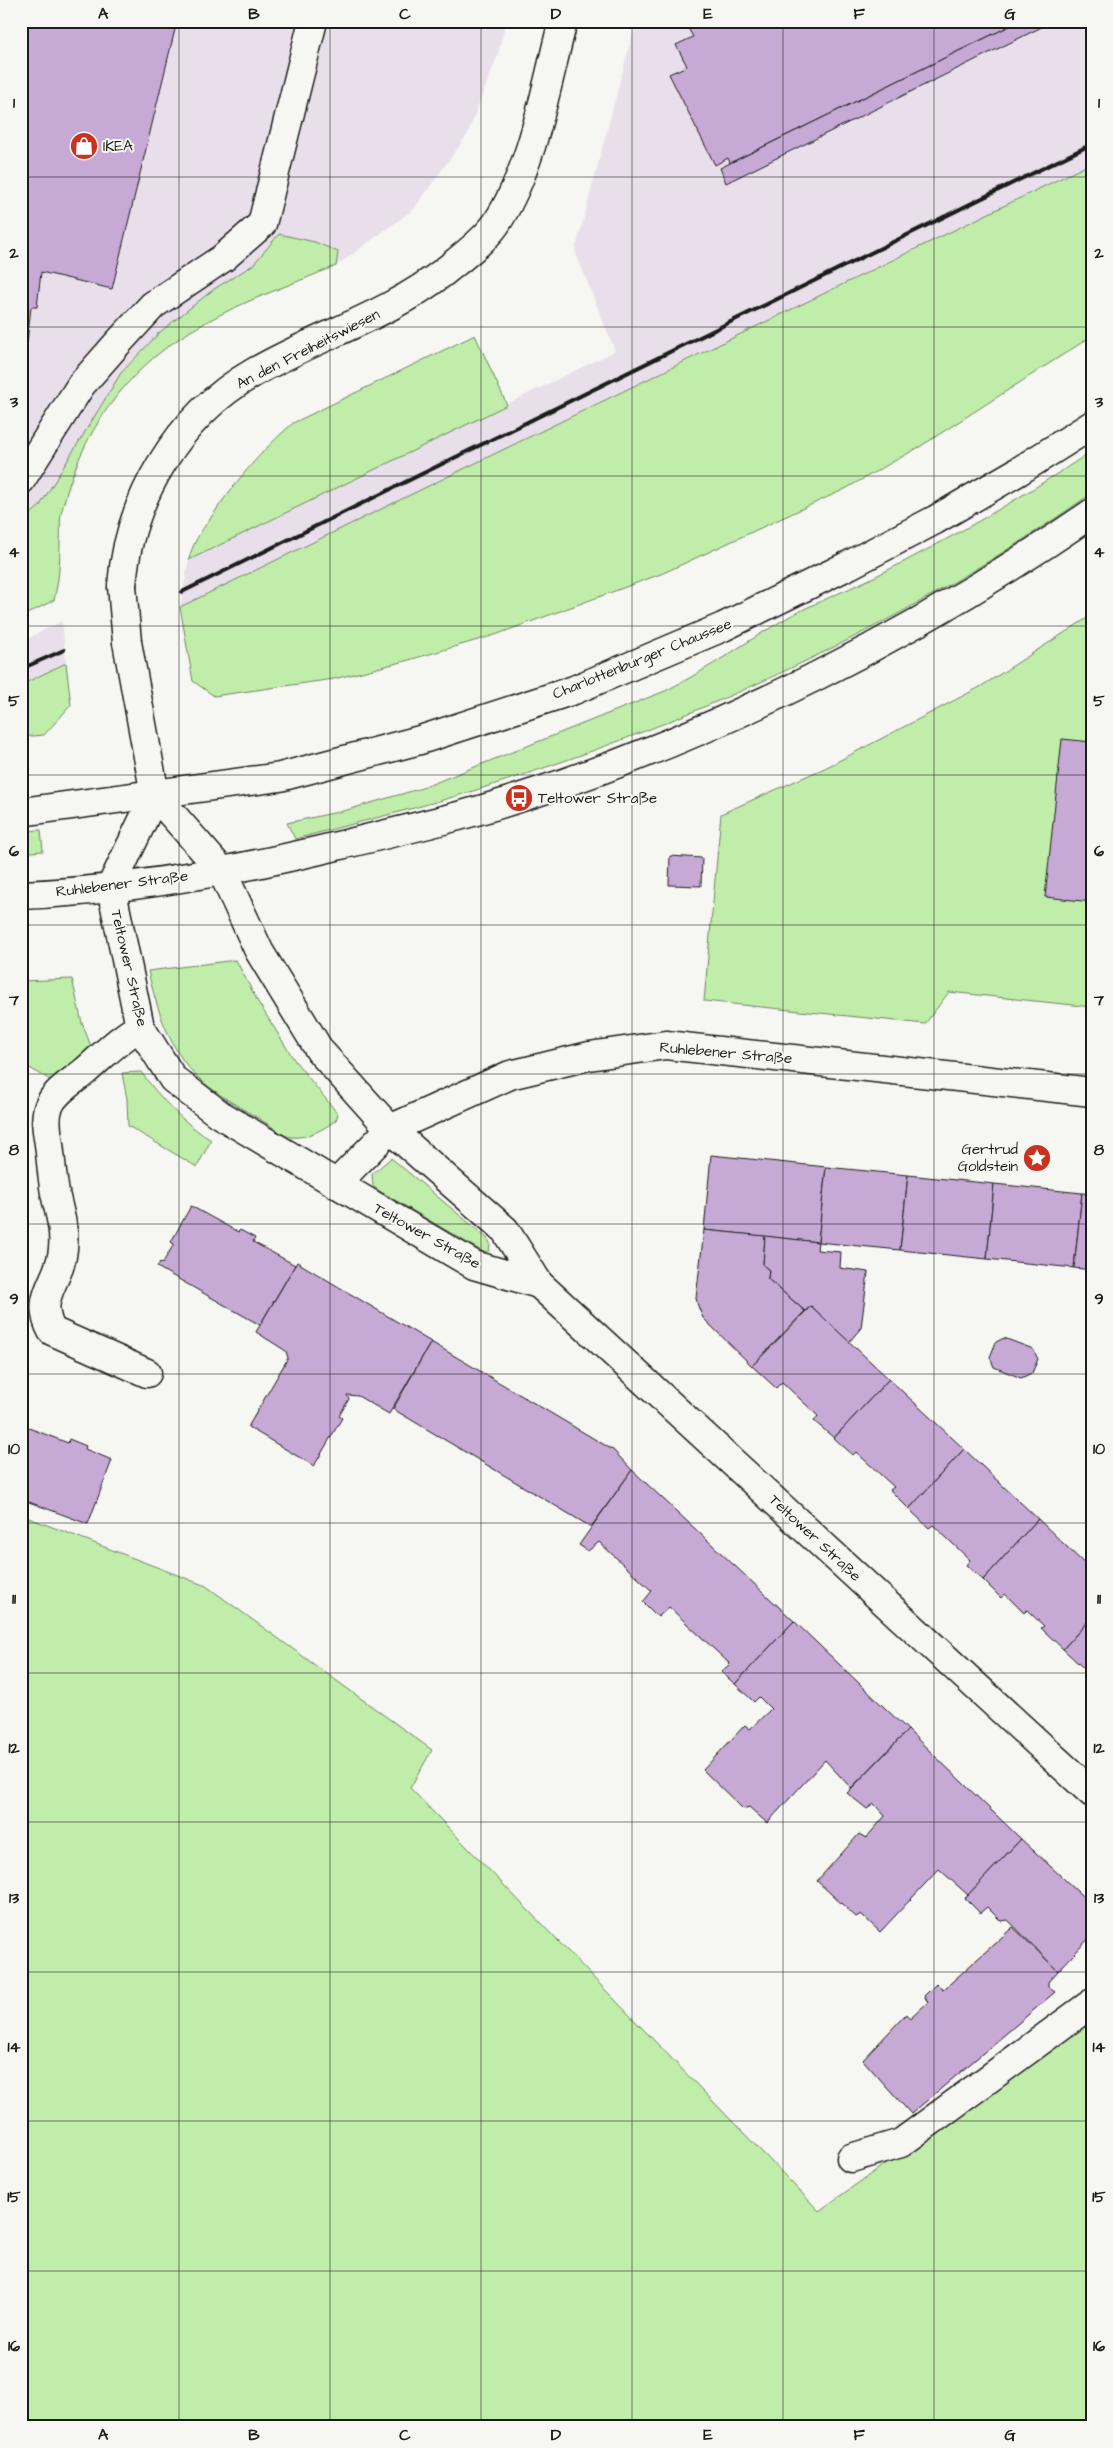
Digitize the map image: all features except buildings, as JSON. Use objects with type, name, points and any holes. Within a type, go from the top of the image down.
[{"type":"street","points":[[21,480],[81,385],[153,305],[223,258],[262,224],[313,21]]},
{"type":"street","name":"An den Freiheitswiesen","points":[[155,795],[127,642],[122,586],[126,548],[145,492],[161,465],[202,412],[221,394],[254,372],[392,307],[431,282],[459,260],[495,225],[524,170],[562,21]]},
{"type":"street","name":"Charlottenburger Chaussee","points":[[155,795],[280,777],[420,740],[574,690],[723,627],[850,565],[943,515],[1092,425]]},
{"type":"street","points":[[222,871],[289,858],[417,827],[518,798],[605,768],[732,716],[924,619],[1050,542],[1092,513]]},
{"type":"street","points":[[21,812],[155,795]]},
{"type":"street","points":[[111,887],[155,795]]},
{"type":"street","name":"Teltower Straße","points":[[155,795],[222,871],[259,951],[320,1051],[390,1129],[505,1230],[538,1284],[1092,1793]]},
{"type":"street","name":"Ruhlebener Straße","points":[[21,895],[111,887],[222,871]]},
{"type":"street","name":"Teltower Straße","points":[[111,887],[140,1027],[174,1079],[214,1111],[474,1265],[538,1284]]},
{"type":"street","points":[[140,1027],[123,1037],[83,1073],[64,1086],[49,1106],[46,1123],[55,1194],[63,1223],[64,1251],[48,1289],[45,1307],[46,1319],[52,1331],[147,1373]]},
{"type":"street","name":"Ruhlebener Straße","points":[[336,1184],[390,1129],[510,1075],[589,1056],[666,1045],[1092,1092]]},
{"type":"street","points":[[851,2158],[902,2143],[1092,2003]]},
{"type":"shaded area","points":[[21,21],[506,21],[497,57],[467,135],[414,209],[336,266],[231,309],[190,331],[156,356],[128,382],[105,411],[86,442],[61,512],[59,579],[54,600],[21,617]]},
{"type":"shaded area","points":[[636,21],[1092,21],[1092,163],[180,607],[189,560],[615,351],[575,251]]},
{"type":"shaded area","points":[[62,621],[66,663],[21,685],[21,642]]},
{"type":"green space","points":[[1092,163],[1092,336],[921,446],[845,489],[661,574],[495,635],[334,679],[214,696],[193,681],[180,607]]},
{"type":"green space","points":[[279,234],[315,242],[338,252],[336,266],[244,303],[208,321],[167,347],[125,385],[93,431],[80,456],[70,482],[61,517],[59,570],[54,600],[21,617],[21,522],[39,507],[121,373],[160,332],[214,289],[253,265]]},
{"type":"green space","points":[[475,335],[507,405],[189,560],[194,544],[228,493],[248,468],[293,423]]},
{"type":"green space","points":[[1092,451],[1092,493],[950,585],[876,626],[800,664],[723,699],[645,731],[486,787],[415,808],[295,839],[287,823],[347,810],[422,788],[665,691],[792,615],[868,580],[954,535],[1010,503]]},
{"type":"green space","points":[[1092,615],[1092,1007],[949,992],[925,1024],[704,1001],[721,814],[827,767],[980,687]]},
{"type":"green space","points":[[66,663],[71,705],[44,735],[21,737],[21,685]]},
{"type":"green space","points":[[41,830],[43,851],[21,853],[21,831]]},
{"type":"green space","points":[[236,960],[258,1002],[295,1061],[338,1114],[336,1120],[315,1133],[297,1137],[285,1135],[232,1103],[198,1077],[180,1056],[169,1036],[157,1004],[148,971]]},
{"type":"green space","points":[[72,979],[82,1023],[91,1046],[54,1082],[21,1063],[21,981]]},
{"type":"green space","points":[[141,1072],[173,1109],[191,1126],[211,1140],[197,1167],[128,1126],[127,1099],[122,1073]]},
{"type":"green space","points":[[391,1158],[487,1238],[490,1243],[489,1251],[483,1252],[373,1186],[372,1174]]},
{"type":"green space","points":[[21,1515],[206,1586],[432,1750],[410,1788],[819,2211],[1092,2016],[1092,2427],[21,2427]]},
{"type":"railway","points":[[182,592],[1092,144]]},
{"type":"railway","points":[[21,669],[64,650]]},
{"type":"place","name":"IKEA","points":[[84,146]]},
{"type":"place","name":"Teltower Straße","points":[[519,798]]},
{"type":"place","name":"Gertrud Goldstein","points":[[1037,1158]]}]
